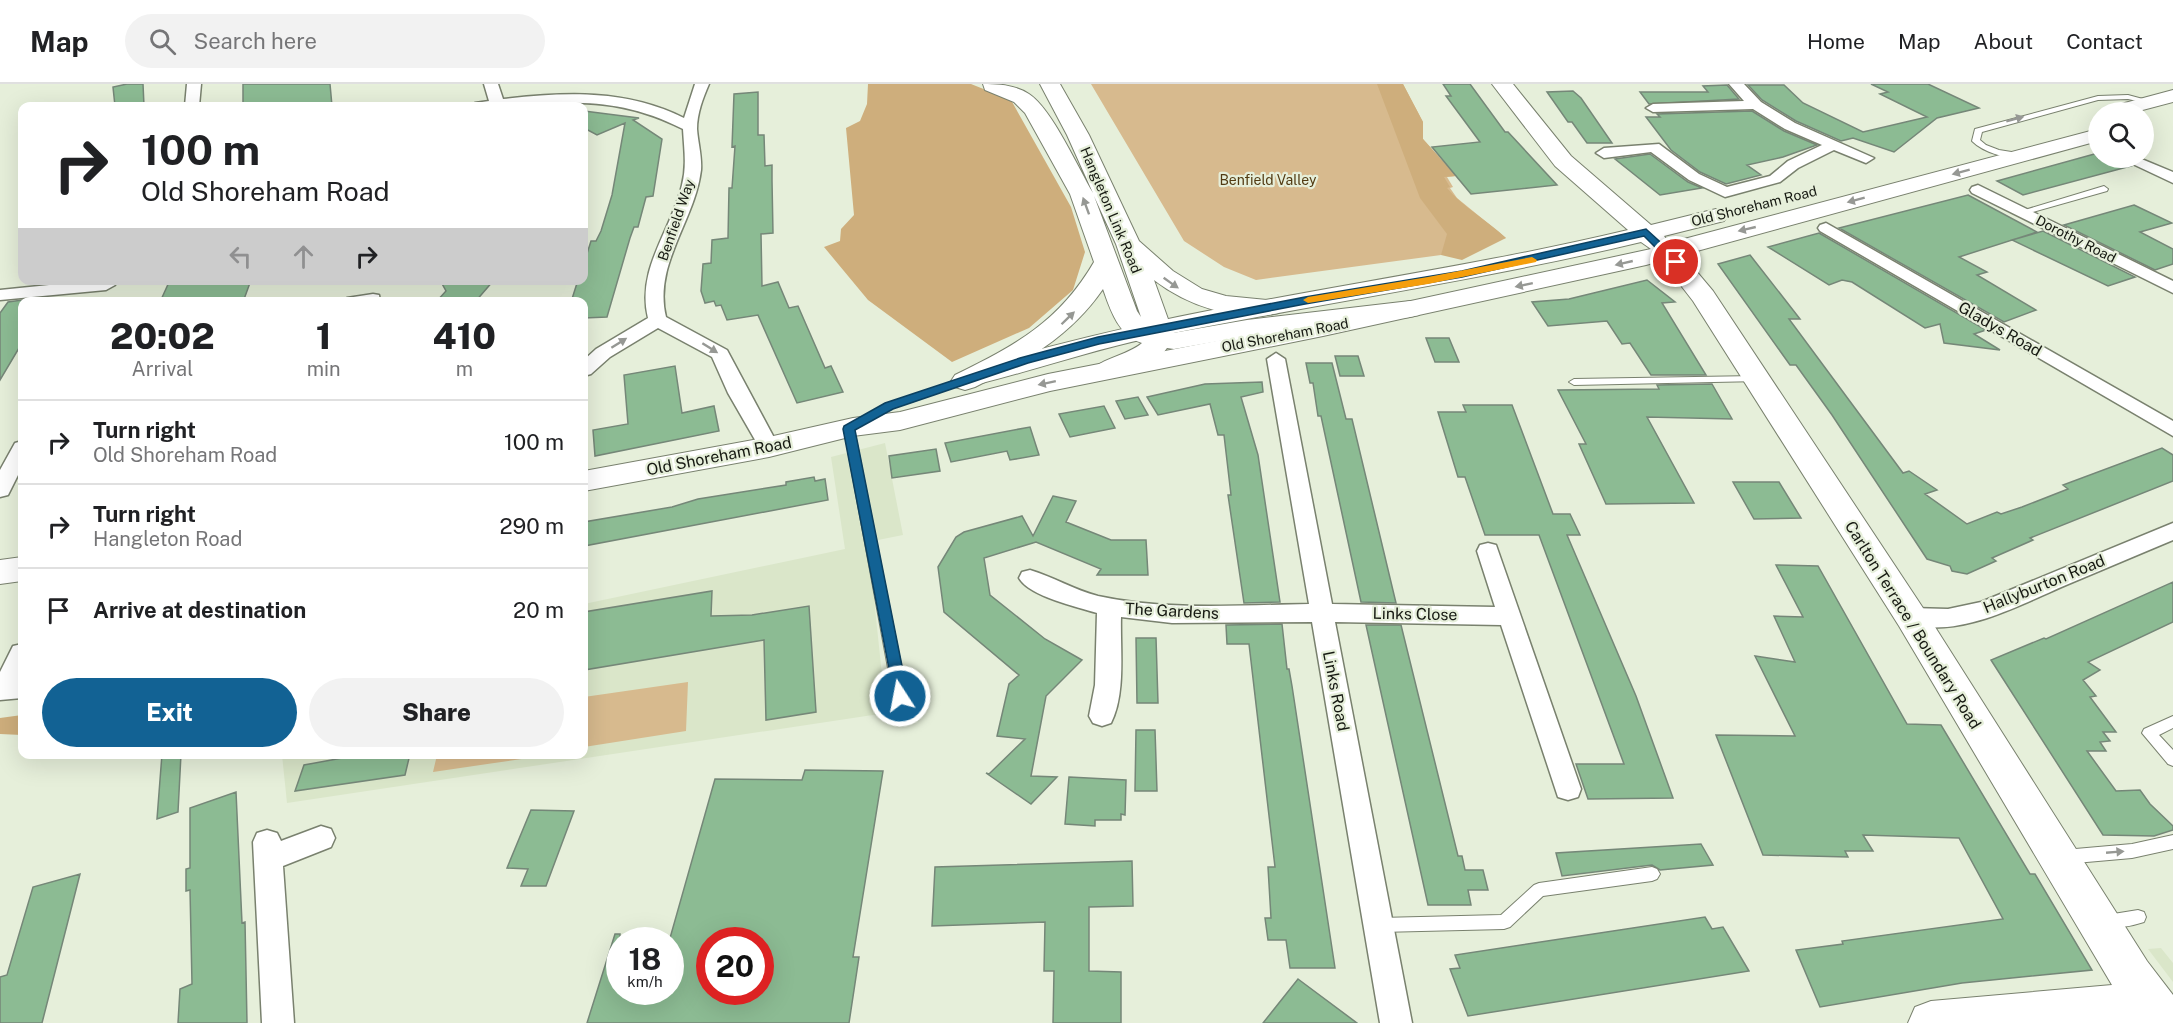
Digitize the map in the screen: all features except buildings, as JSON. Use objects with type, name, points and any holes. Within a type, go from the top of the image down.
[{"type":"main road","points":[[988,85],[1019,87],[1033,84]]},
{"type":"main road","name":"Hangleton Link Road","points":[[1050,84],[1078,135],[1128,244],[1153,333]]},
{"type":"main road","name":"Carlton Terrace / Boundary Road","points":[[1502,84],[1563,161],[1656,242],[1704,297],[1911,617],[2097,922],[2159,1013]]},
{"type":"main road","name":"Hangleton Link Road","points":[[988,85],[1021,98],[1034,110],[1082,194],[1124,311],[1153,333]]},
{"type":"main road","points":[[2154,108],[2173,96]]},
{"type":"main road","points":[[2154,113],[2173,114]]},
{"type":"main road","name":"Old Shoreham Road","points":[[588,481],[770,447],[851,428],[900,421],[980,398],[1410,309],[1656,242],[2088,119]]},
{"type":"main road","name":"Old Shoreham Road","points":[[851,428],[889,406],[1048,353],[1153,333],[1269,307],[1428,281],[1529,260],[1656,242],[1720,236],[2088,138]]},
{"type":"main road","points":[[1529,260],[1571,243],[1590,229],[1599,207],[1589,184]]},
{"type":"main road","points":[[1128,244],[1160,275],[1180,290],[1210,301],[1269,307]]},
{"type":"main road","points":[[965,381],[1046,338],[1080,307],[1106,261]]},
{"type":"main road","points":[[1105,371],[1134,360],[1153,333],[1183,340],[1246,328],[1410,309]]},
{"type":"main road","points":[[0,572],[18,570]]},
{"type":"main road","points":[[1931,1023],[2159,1013]]},
{"type":"street","points":[[192,102],[194,84]]},
{"type":"street","points":[[491,84],[496,102]]},
{"type":"street","name":"Benfield Way","points":[[658,320],[654,309],[654,294],[665,245],[682,210],[693,171],[690,127],[695,100],[702,84]]},
{"type":"street","points":[[1736,84],[1756,105],[1790,126],[1866,158]]},
{"type":"street","points":[[523,102],[574,98],[608,99],[654,110],[690,127]]},
{"type":"street","points":[[654,110],[695,100]]},
{"type":"street","points":[[1653,108],[1756,105]]},
{"type":"street","points":[[1604,153],[1654,147],[1694,177],[1725,192],[1775,179],[1782,169],[1816,156],[1832,145]]},
{"type":"street","points":[[2152,168],[2173,177]]},
{"type":"street","name":"Dorothy Road","points":[[1978,190],[2173,288]]},
{"type":"street","name":"Gladys Road","points":[[1826,228],[2173,430]]},
{"type":"street","points":[[0,295],[89,285]]},
{"type":"street","points":[[588,366],[603,353],[658,320],[720,354],[738,393],[770,447]]},
{"type":"street","name":"Links Road","points":[[1276,359],[1396,1023]]},
{"type":"street","points":[[0,490],[18,456]]},
{"type":"street","name":"Hallyburton Road","points":[[1911,617],[1948,618],[1984,610],[2173,531]]},
{"type":"street","points":[[1488,551],[1568,789]]},
{"type":"street","name":"The Gardens","points":[[1030,578],[1051,590],[1109,608],[1248,615],[1321,613]]},
{"type":"street","points":[[1102,716],[1107,685],[1109,608]]},
{"type":"street","name":"Links Close","points":[[1321,613],[1509,616]]},
{"type":"street","points":[[18,661],[3,691],[18,689]]},
{"type":"street","points":[[278,1023],[268,850],[321,838]]},
{"type":"lane","points":[[2022,156],[1983,147],[1976,141],[1978,131],[2083,101],[2128,97],[2134,102]]},
{"type":"lane","points":[[2022,212],[2104,189]]},
{"type":"lane","points":[[1574,382],[1756,379]]},
{"type":"lane","points":[[851,428],[900,696]]},
{"type":"lane","points":[[2173,722],[2149,733],[2173,760]]},
{"type":"lane","points":[[2057,858],[2132,851],[2173,842]]},
{"type":"lane","points":[[1380,925],[1504,922],[1539,890],[1653,874]]},
{"type":"lane","points":[[2097,922],[2138,917]]},
{"type":"shaded area","points":[[868,84],[971,84],[1011,100],[1071,207],[1085,252],[1073,290],[1029,328],[952,362],[868,300],[824,247],[840,241],[841,229],[854,215],[846,128],[860,121],[867,104]]},
{"type":"shaded area","points":[[1377,84],[1403,84],[1423,122],[1423,139],[1456,176],[1444,177],[1450,187],[1447,188],[1506,238],[1462,260],[1441,255],[1447,234],[1420,198]]},
{"type":"shaded area","points":[[885,443],[903,535],[868,542],[886,713],[588,758],[588,603],[845,549],[831,457]]},
{"type":"shaded area","points":[[18,716],[18,735],[0,734],[0,718]]},
{"type":"shaded area","points":[[282,759],[580,759],[287,803]]},
{"type":"shaded area","points":[[2161,948],[2173,963],[2173,982],[2148,949]]},
{"type":"green space","name":"Benfield Valley","points":[[1091,84],[1403,84],[1423,122],[1423,139],[1456,176],[1447,177],[1453,187],[1450,188],[1457,198],[1506,238],[1441,255],[1256,280],[1224,267],[1184,241]]},
{"type":"green space","points":[[688,682],[686,731],[588,746],[588,696]]},
{"type":"green space","points":[[436,759],[521,759],[433,772]]},
{"type":"slow traffic","points":[[1308,300],[1428,281],[1532,260]]},
{"type":"route","points":[[900,696],[849,429],[889,406],[1024,360],[1098,340],[1305,300],[1412,284],[1608,243],[1646,232],[1676,262]]}]
